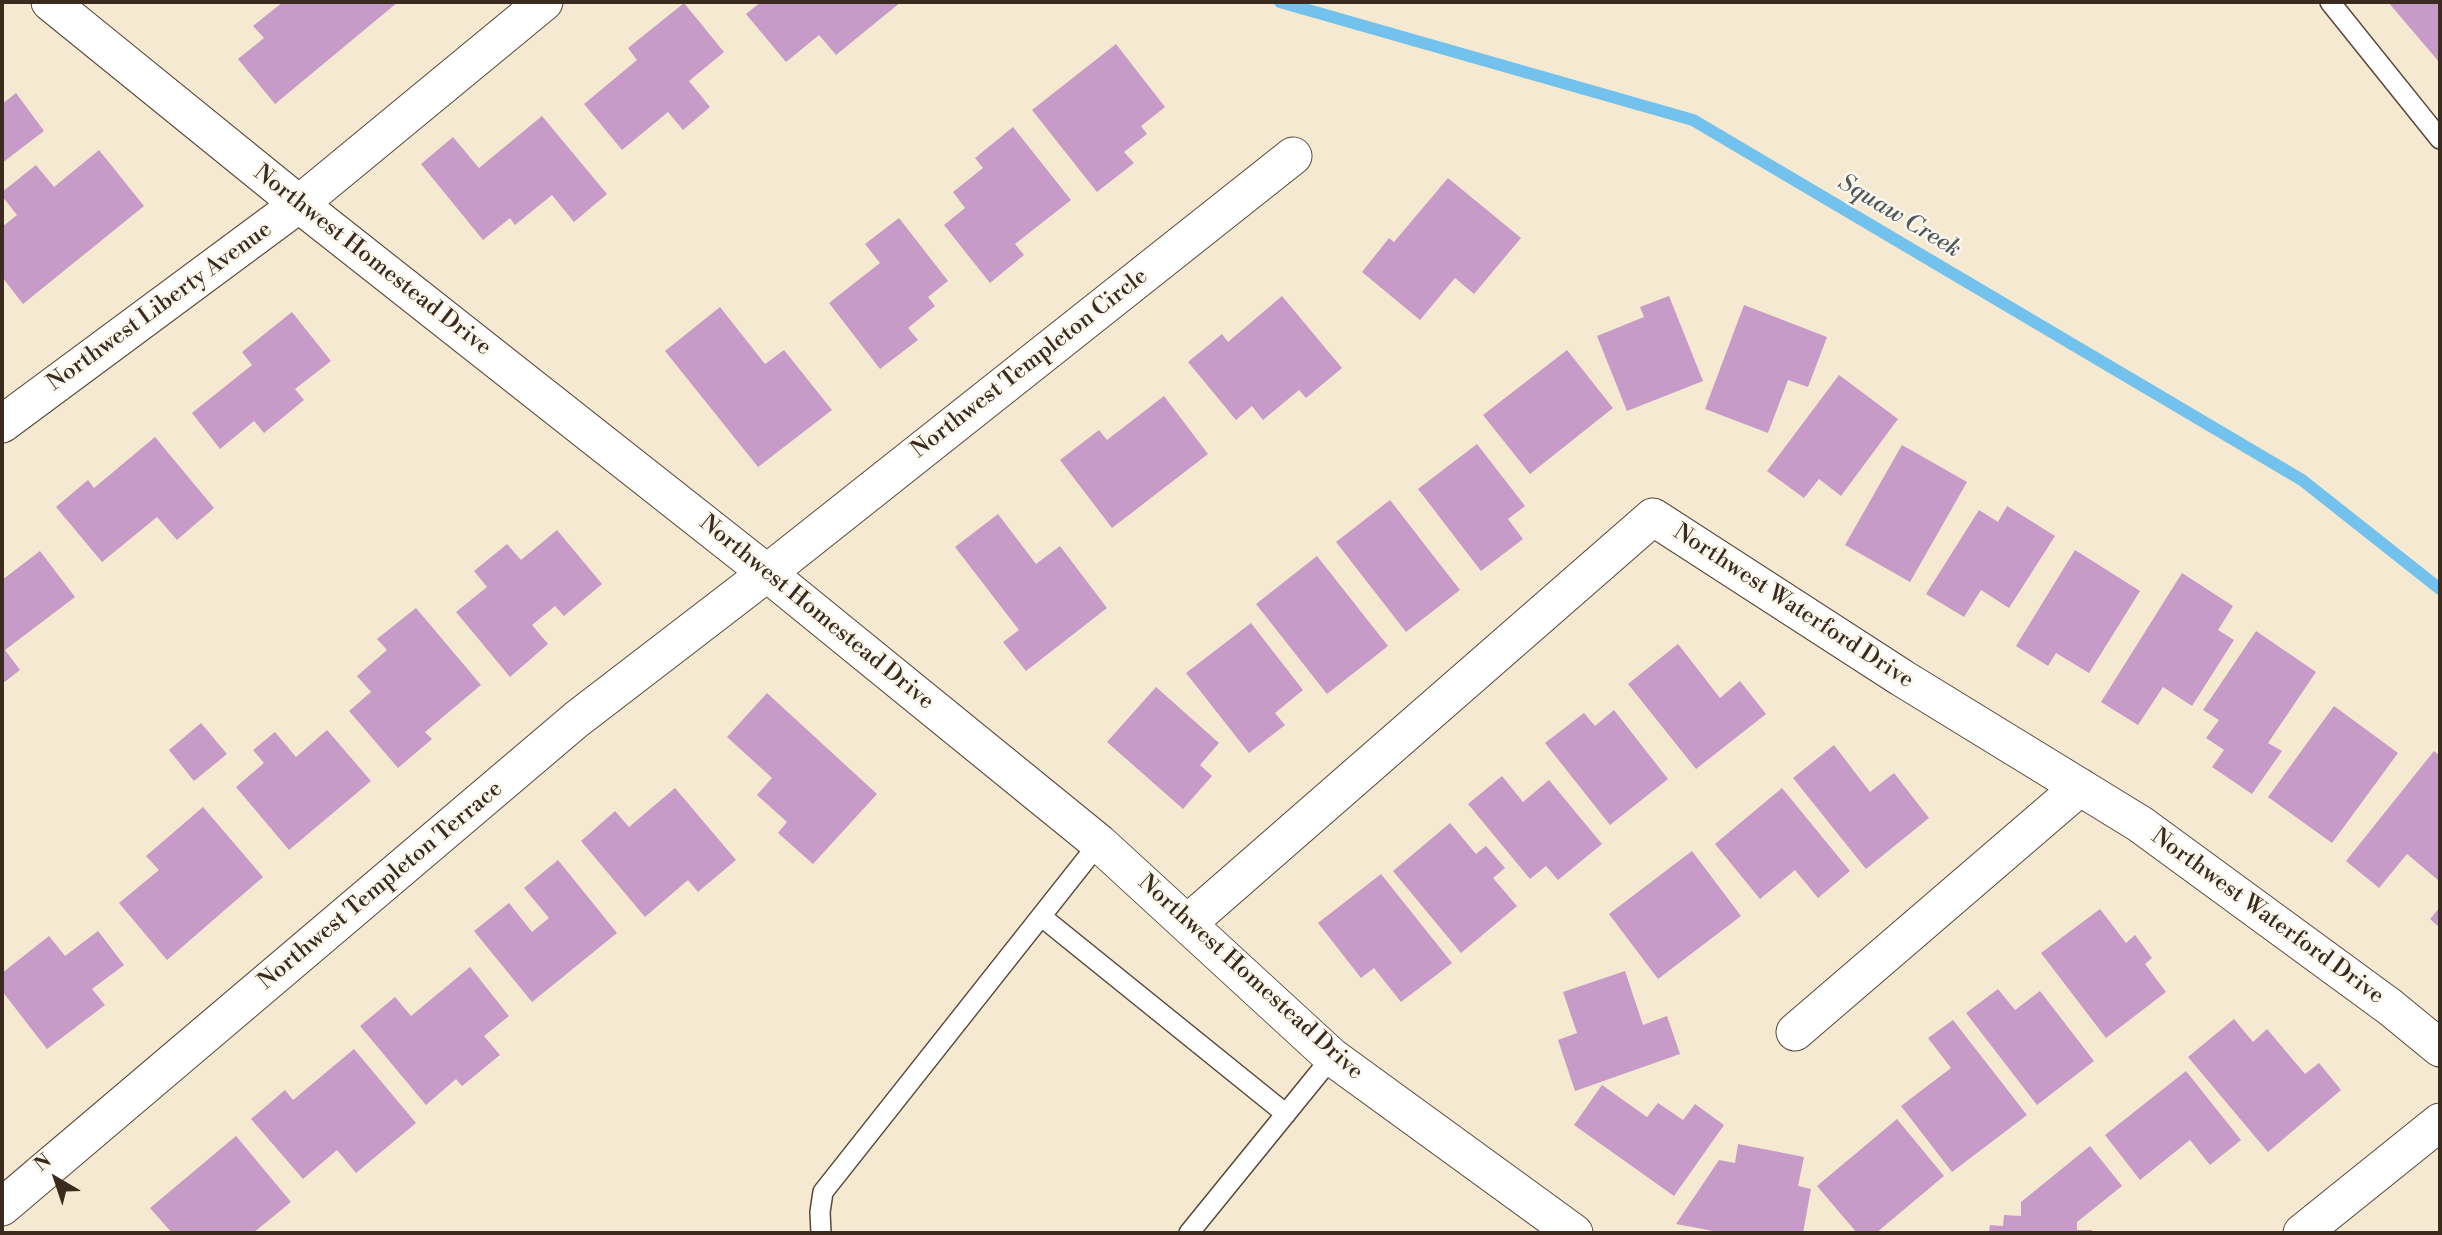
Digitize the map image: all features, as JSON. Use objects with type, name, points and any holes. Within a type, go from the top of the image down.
[{"type":"street","name":"Northwest Homestead Drive","points":[[50,2],[299,204],[767,572],[1099,844],[1332,1057],[1574,1233]]},
{"type":"street","name":"Northwest Liberty Avenue","points":[[2,424],[299,204],[544,2]]},
{"type":"street","name":"Northwest Templeton Circle","points":[[767,572],[1293,156]]},
{"type":"street","name":"Northwest Waterford Drive","points":[[1188,923],[1653,517],[1902,678],[2140,824],[2390,1007],[2440,1048]]},
{"type":"street","name":"Northwest Templeton Terrace","points":[[2,1208],[577,719],[767,572]]},
{"type":"street","points":[[1795,1032],[2080,787]]},
{"type":"street","points":[[2302,1233],[2440,1122]]},
{"type":"lane","points":[[2330,2],[2440,139]]},
{"type":"lane","points":[[821,1233],[823,1192],[1099,844]]},
{"type":"lane","points":[[1042,917],[1286,1114]]},
{"type":"lane","points":[[1189,1233],[1332,1057]]},
{"type":"building","points":[[283,2],[398,2],[275,104],[238,59],[264,38],[253,26]]},
{"type":"building","points":[[761,2],[901,2],[836,55],[819,35],[786,62],[746,14]]},
{"type":"building","points":[[2388,2],[2440,2],[2440,63]]},
{"type":"building","points":[[684,3],[724,52],[689,81],[710,107],[683,130],[668,112],[622,150],[584,104],[637,60],[628,48]]},
{"type":"building","points":[[1116,44],[1165,107],[1141,126],[1147,134],[1124,152],[1134,163],[1097,192],[1032,110]]},
{"type":"building","points":[[16,93],[44,131],[2,163],[2,104]]},
{"type":"building","points":[[542,116],[607,194],[574,222],[552,195],[515,225],[510,218],[483,240],[421,164],[453,137],[479,168]]},
{"type":"building","points":[[1013,127],[1071,200],[1015,244],[1024,255],[990,283],[944,225],[965,208],[953,192],[983,168],[975,158]]},
{"type":"building","points":[[99,150],[144,206],[23,304],[2,277],[2,227],[17,215],[2,196],[2,192],[36,165],[54,187]]},
{"type":"building","points":[[1448,178],[1521,238],[1474,294],[1455,278],[1420,320],[1362,272],[1389,238],[1394,242]]},
{"type":"building","points":[[899,218],[948,281],[928,297],[935,306],[908,328],[918,340],[880,369],[829,303],[880,263],[865,244]]},
{"type":"building","points":[[1282,296],[1342,368],[1306,398],[1299,390],[1263,420],[1252,406],[1236,420],[1188,362],[1222,334],[1228,342]]},
{"type":"building","points":[[1669,296],[1703,381],[1627,411],[1597,336],[1644,317],[1640,307]]},
{"type":"building","points":[[1744,305],[1827,337],[1808,387],[1788,380],[1768,433],[1705,409]]},
{"type":"building","points":[[720,307],[765,364],[784,350],[832,410],[758,467],[665,351]]},
{"type":"building","points":[[292,312],[331,361],[295,389],[304,400],[264,433],[254,421],[220,449],[192,413],[252,365],[242,352]]},
{"type":"building","points":[[1567,350],[1613,408],[1530,474],[1483,415]]},
{"type":"building","points":[[1839,375],[1898,419],[1841,496],[1819,479],[1804,498],[1767,471]]},
{"type":"building","points":[[1164,396],[1208,454],[1112,528],[1060,460],[1099,430],[1107,440]]},
{"type":"building","points":[[155,437],[214,508],[177,540],[157,517],[102,562],[56,507],[88,480],[94,488]]},
{"type":"building","points":[[1477,444],[1525,506],[1508,519],[1523,539],[1481,571],[1418,489]]},
{"type":"building","points":[[1902,445],[1967,482],[1910,582],[1845,545]]},
{"type":"building","points":[[1390,500],[1460,590],[1406,632],[1336,542]]},
{"type":"building","points":[[2007,506],[2055,536],[2009,608],[1981,590],[1964,617],[1926,594],[1979,510],[1998,522]]},
{"type":"building","points":[[998,514],[1036,564],[1060,546],[1107,608],[1026,671],[1003,642],[1019,630],[955,547]]},
{"type":"building","points":[[557,530],[602,584],[564,616],[555,606],[532,625],[548,644],[510,677],[456,612],[487,587],[474,571],[507,544],[521,560]]},
{"type":"building","points":[[2075,550],[2140,591],[2089,673],[2056,653],[2048,666],[2016,646]]},
{"type":"building","points":[[40,551],[75,597],[5,650],[20,670],[2,684],[2,580]]},
{"type":"building","points":[[1317,556],[1388,646],[1327,694],[1256,604]]},
{"type":"building","points":[[2182,573],[2233,606],[2218,630],[2234,640],[2192,706],[2163,687],[2138,725],[2101,702]]},
{"type":"building","points":[[416,608],[481,685],[425,732],[432,739],[398,768],[349,711],[371,692],[357,676],[387,650],[377,639]]},
{"type":"building","points":[[1251,623],[1303,690],[1275,713],[1285,725],[1249,753],[1186,673]]},
{"type":"building","points":[[2256,631],[2316,672],[2268,743],[2282,751],[2252,794],[2212,767],[2224,750],[2206,738],[2219,720],[2203,710]]},
{"type":"building","points":[[1678,644],[1720,698],[1740,681],[1766,714],[1696,769],[1628,684]]},
{"type":"building","points":[[1156,687],[1219,743],[1200,765],[1212,776],[1183,809],[1107,742]]},
{"type":"building","points":[[767,693],[877,794],[813,864],[778,833],[787,822],[757,795],[772,778],[727,737]]},
{"type":"building","points":[[2334,706],[2398,753],[2332,843],[2268,797]]},
{"type":"building","points":[[1614,710],[1668,779],[1610,825],[1545,743],[1584,713],[1595,726]]},
{"type":"building","points":[[201,723],[227,754],[194,781],[169,750]]},
{"type":"building","points":[[327,730],[371,781],[289,850],[236,787],[264,763],[253,750],[275,732],[296,757]]},
{"type":"building","points":[[1834,745],[1870,792],[1894,773],[1929,818],[1866,869],[1793,778]]},
{"type":"building","points":[[2434,751],[2440,756],[2440,877],[2438,880],[2407,854],[2379,888],[2346,861]]},
{"type":"building","points":[[1502,776],[1523,802],[1549,780],[1602,844],[1558,880],[1546,866],[1530,879],[1468,804]]},
{"type":"building","points":[[675,788],[736,860],[698,892],[688,880],[645,917],[581,841],[615,811],[629,827]]},
{"type":"building","points":[[1782,788],[1850,871],[1818,898],[1795,870],[1760,899],[1715,844]]},
{"type":"building","points":[[203,807],[263,877],[167,960],[119,903],[159,870],[146,856]]},
{"type":"building","points":[[1450,823],[1476,854],[1486,846],[1505,868],[1493,878],[1517,906],[1461,953],[1393,871]]},
{"type":"building","points":[[1692,851],[1741,916],[1658,979],[1609,914]]},
{"type":"building","points":[[558,860],[617,933],[532,1002],[474,931],[509,903],[532,932],[549,918],[524,888]]},
{"type":"building","points":[[1381,874],[1452,963],[1401,1002],[1374,968],[1361,978],[1318,923]]},
{"type":"building","points":[[2440,907],[2440,928],[2430,919]]},
{"type":"building","points":[[2100,909],[2126,943],[2135,935],[2152,958],[2145,964],[2166,992],[2106,1038],[2041,953]]},
{"type":"building","points":[[98,931],[124,965],[92,989],[105,1005],[47,1049],[2,991],[2,973],[49,936],[65,956]]},
{"type":"building","points":[[470,967],[509,1016],[484,1036],[500,1055],[462,1086],[456,1079],[426,1105],[360,1026],[395,997],[411,1016]]},
{"type":"building","points":[[1625,971],[1643,1025],[1667,1016],[1680,1054],[1575,1091],[1558,1040],[1577,1033],[1563,992]]},
{"type":"building","points":[[1998,989],[2015,1010],[2040,991],[2094,1061],[2037,1105],[1966,1013]]},
{"type":"building","points":[[2234,1019],[2253,1042],[2267,1029],[2305,1074],[2319,1063],[2341,1090],[2268,1152],[2188,1057]]},
{"type":"building","points":[[1953,1020],[2027,1115],[1952,1172],[1901,1106],[1951,1068],[1928,1038]]},
{"type":"building","points":[[354,1049],[416,1123],[356,1173],[337,1150],[303,1179],[251,1119],[285,1090],[293,1100]]},
{"type":"building","points":[[2186,1071],[2241,1140],[2210,1165],[2190,1140],[2140,1180],[2105,1135]]},
{"type":"building","points":[[1602,1085],[1647,1117],[1658,1103],[1683,1120],[1695,1104],[1724,1125],[1674,1196],[1574,1125]]},
{"type":"building","points":[[1897,1119],[1944,1176],[1876,1233],[1857,1233],[1817,1186]]},
{"type":"building","points":[[236,1136],[291,1202],[253,1233],[172,1233],[150,1208]]},
{"type":"building","points":[[1738,1144],[1804,1157],[1798,1186],[1811,1189],[1803,1233],[1724,1233],[1676,1224],[1719,1160],[1735,1163]]},
{"type":"building","points":[[2090,1146],[2122,1186],[2077,1222],[2077,1230],[2092,1230],[2092,1233],[1989,1233],[1990,1225],[2003,1226],[2004,1215],[2021,1216],[2021,1202]]},
{"type":"waterway","name":"Squaw Creek","points":[[1280,2],[1693,120],[2302,480],[2440,589]]}]
